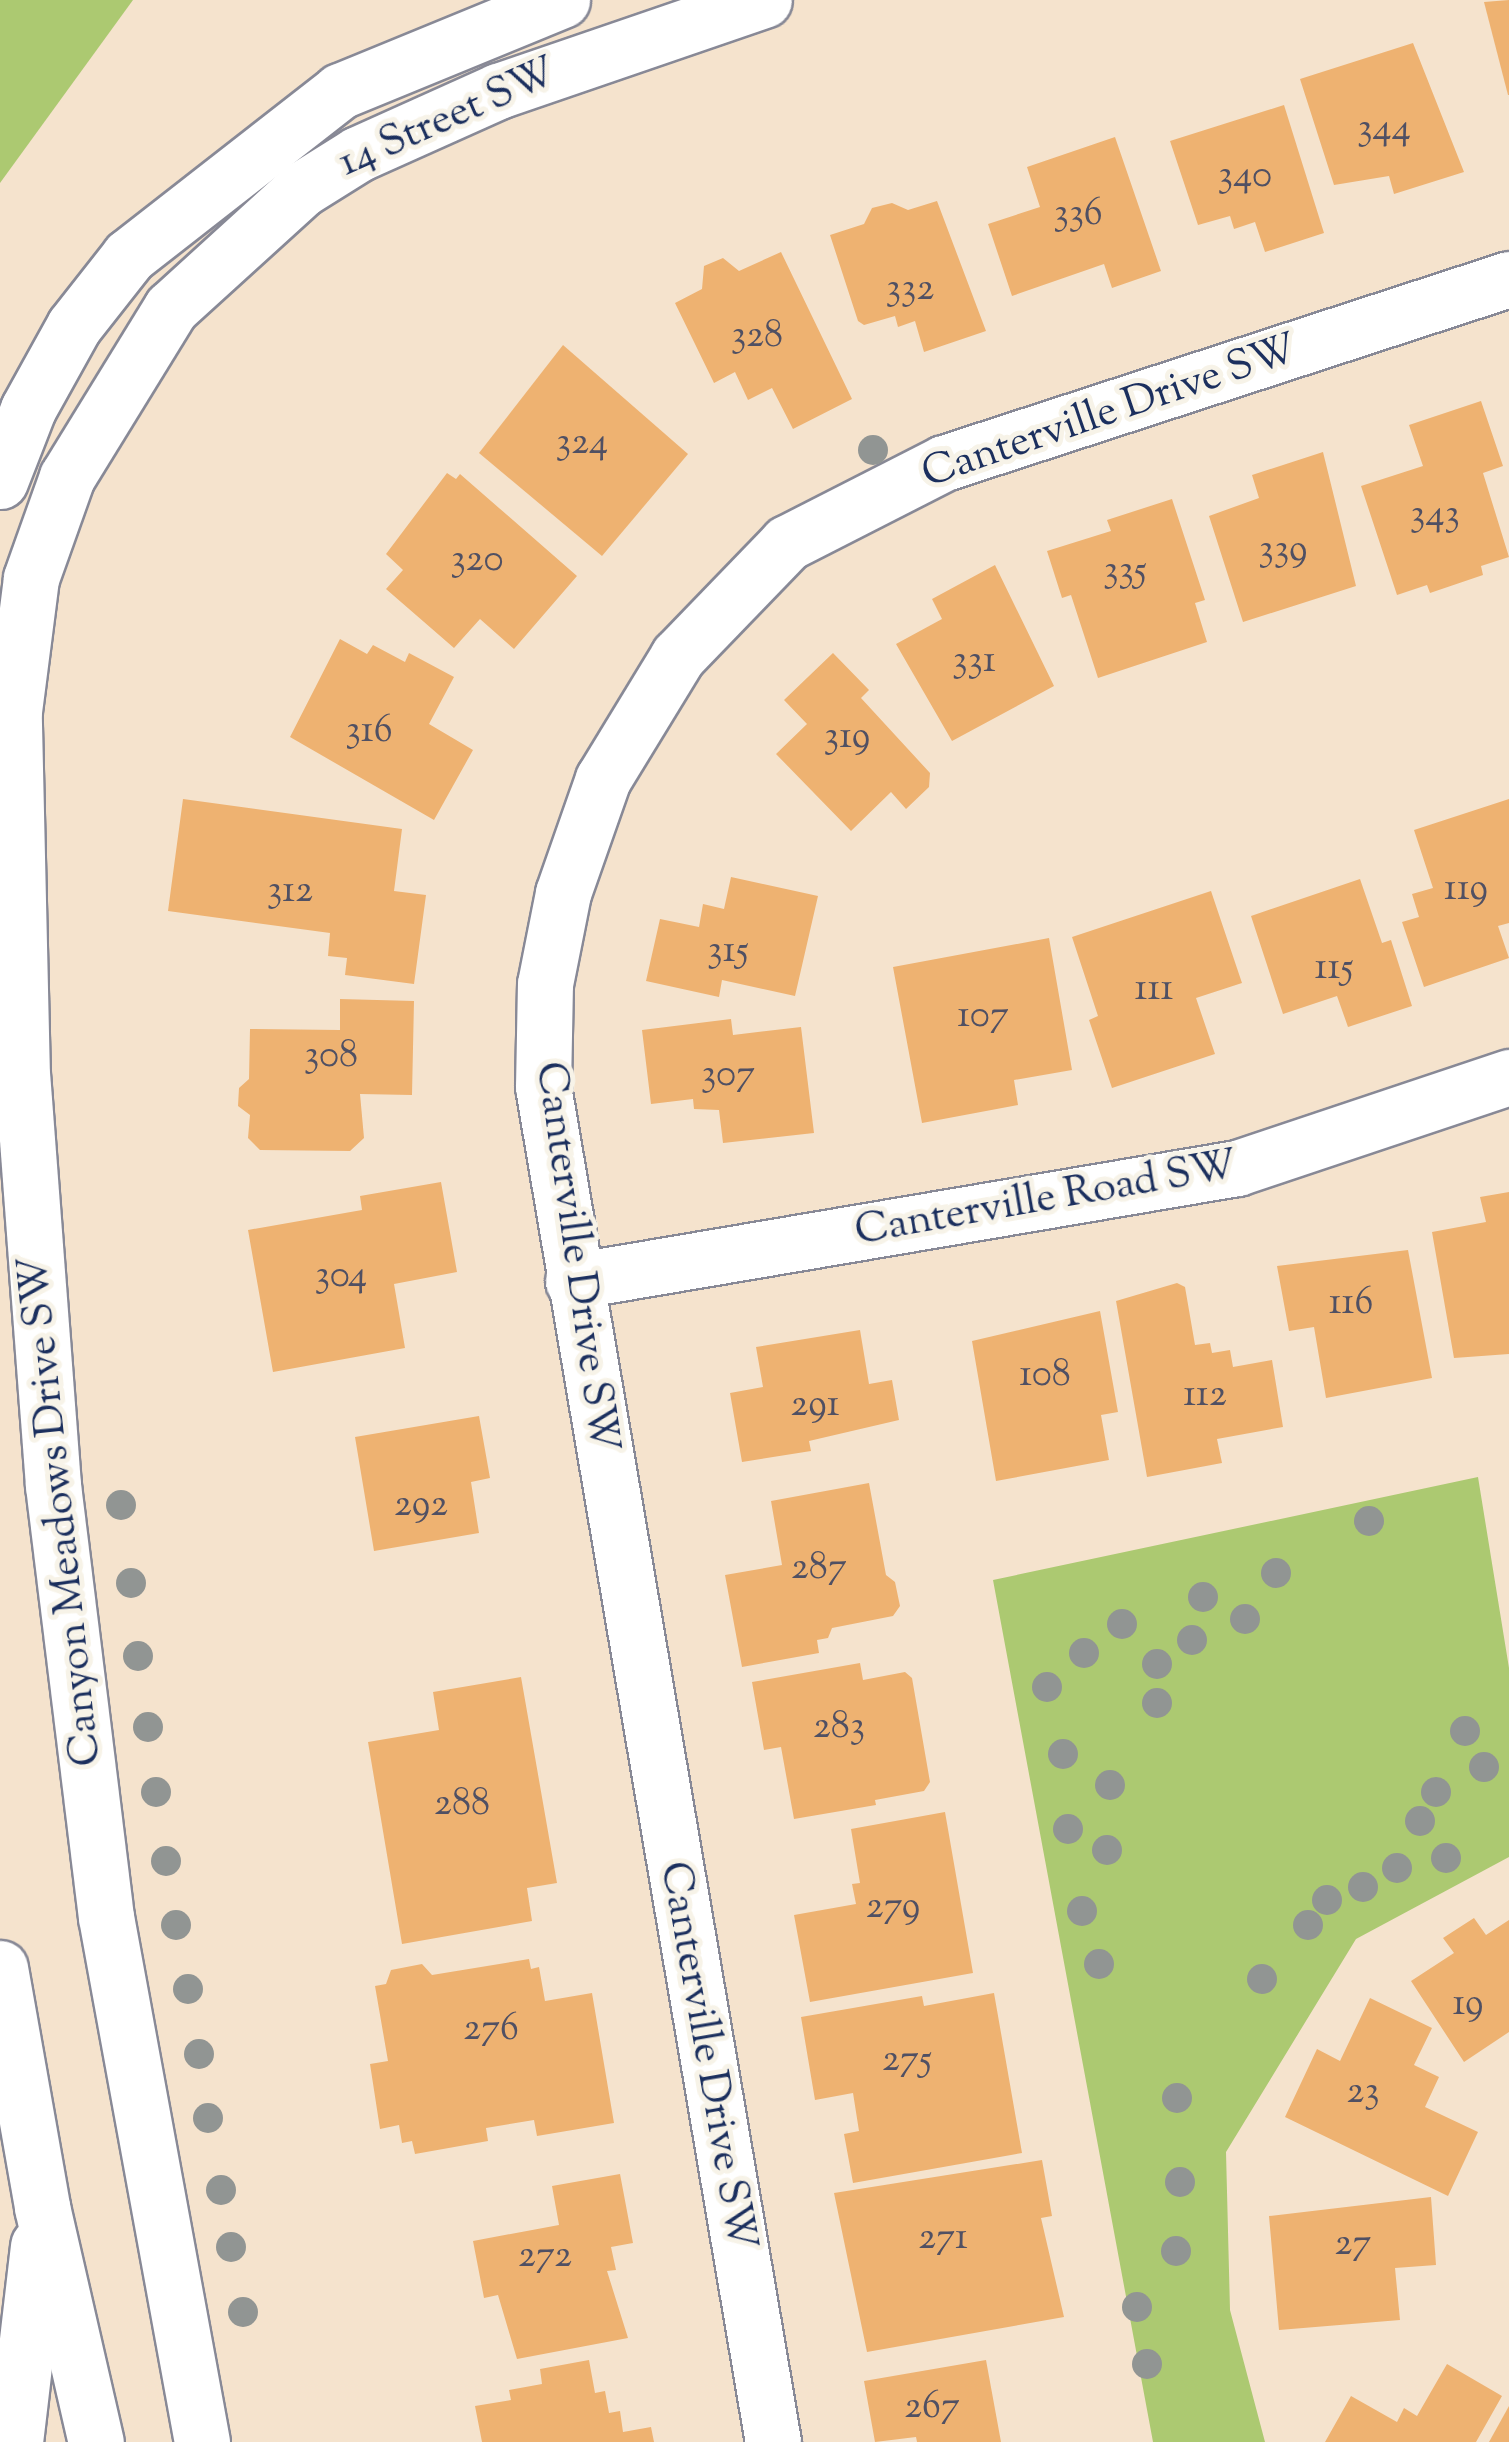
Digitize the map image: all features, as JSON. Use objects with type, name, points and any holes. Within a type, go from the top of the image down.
[{"type":"main road","name":"14 Street SW","points":[[0,480],[28,409],[74,326],[129,256],[340,92],[562,0]]},
{"type":"main road","name":"14 Street SW","points":[[171,308],[233,245],[302,189],[358,154],[498,91],[764,0]]},
{"type":"main road","name":"Canterville Drive SW","points":[[773,2442],[572,1281],[543,1087],[545,984],[562,893],[603,779],[678,656],[745,582],[787,543],[944,463],[1509,278]]},
{"type":"main road","name":"Canyon Meadows Drive SW","points":[[171,308],[67,478],[30,578],[14,710],[22,1077],[53,1485],[106,1916],[202,2442]]},
{"type":"main road","name":"Canterville Road SW","points":[[572,1281],[1237,1168],[1509,1077]]},
{"type":"main road","points":[[0,1968],[42,2207],[96,2442]]},
{"type":"main road","points":[[15,2442],[42,2207]]},
{"type":"green space","points":[[0,0],[133,0],[0,183]]},
{"type":"green space","points":[[1478,1477],[1509,1668],[1509,1857],[1356,1939],[1226,2152],[1230,2310],[1265,2442],[1153,2442],[993,1580]]},
{"type":"building","points":[[1509,0],[1509,95],[1508,95],[1484,2]]},
{"type":"building","points":[[1413,43],[1464,172],[1394,194],[1389,176],[1334,185],[1300,79]]},
{"type":"building","points":[[1284,105],[1324,233],[1265,252],[1255,222],[1234,229],[1230,216],[1198,225],[1170,141]]},
{"type":"building","points":[[1115,137],[1161,271],[1112,288],[1104,264],[1012,296],[988,224],[1040,207],[1027,167]]},
{"type":"building","points":[[937,201],[986,331],[924,352],[915,321],[898,327],[895,316],[864,325],[858,321],[830,235],[864,224],[872,208],[892,203],[908,210]]},
{"type":"building","points":[[781,252],[852,399],[793,429],[772,388],[748,400],[735,372],[714,383],[675,303],[702,289],[704,266],[723,258],[739,271]]},
{"type":"building","points":[[563,345],[688,454],[602,556],[479,453]]},
{"type":"building","points":[[1481,401],[1503,466],[1483,473],[1509,557],[1481,566],[1483,575],[1430,593],[1427,585],[1397,595],[1361,486],[1423,466],[1409,425]]},
{"type":"building","points":[[1323,452],[1356,586],[1243,622],[1209,516],[1259,498],[1252,475]]},
{"type":"building","points":[[447,473],[456,479],[460,474],[577,576],[514,649],[480,619],[454,648],[386,589],[403,570],[386,554]]},
{"type":"building","points":[[1172,499],[1205,600],[1195,603],[1207,642],[1098,678],[1071,595],[1062,598],[1047,551],[1111,531],[1107,520]]},
{"type":"building","points":[[995,565],[1054,686],[952,741],[896,644],[942,619],[932,599]]},
{"type":"building","points":[[340,639],[367,654],[373,645],[405,662],[409,653],[454,677],[429,724],[473,750],[434,820],[290,737]]},
{"type":"building","points":[[833,653],[869,690],[861,698],[930,773],[929,787],[906,809],[891,792],[851,831],[776,754],[807,724],[784,700]]},
{"type":"building","points":[[183,799],[402,829],[394,891],[426,895],[414,984],[345,975],[347,958],[328,956],[330,933],[168,911]]},
{"type":"building","points":[[1509,799],[1509,923],[1498,926],[1509,958],[1424,987],[1402,922],[1419,917],[1412,894],[1433,888],[1414,830]]},
{"type":"building","points":[[731,877],[818,896],[795,996],[722,980],[719,997],[646,981],[660,919],[699,927],[703,904],[724,909]]},
{"type":"building","points":[[1360,879],[1382,943],[1391,940],[1412,1006],[1348,1027],[1337,996],[1283,1014],[1251,916]]},
{"type":"building","points":[[1211,891],[1242,983],[1196,998],[1215,1054],[1112,1088],[1089,1020],[1098,1016],[1072,937]]},
{"type":"building","points":[[1049,938],[1072,1070],[1014,1080],[1018,1105],[922,1123],[893,967]]},
{"type":"building","points":[[340,999],[414,1001],[412,1095],[360,1094],[364,1138],[350,1151],[260,1150],[248,1138],[250,1115],[238,1106],[239,1088],[249,1079],[250,1029],[340,1030]]},
{"type":"building","points":[[731,1019],[733,1035],[801,1027],[814,1133],[723,1143],[719,1110],[694,1109],[693,1099],[651,1104],[642,1030]]},
{"type":"building","points":[[441,1182],[457,1272],[394,1284],[405,1348],[273,1372],[248,1230],[362,1210],[360,1196]]},
{"type":"building","points":[[1509,1192],[1509,1354],[1454,1358],[1432,1232],[1486,1222],[1480,1197]]},
{"type":"building","points":[[1408,1250],[1432,1378],[1326,1398],[1314,1327],[1289,1331],[1277,1266]]},
{"type":"building","points":[[1177,1283],[1185,1287],[1195,1345],[1210,1343],[1212,1353],[1230,1350],[1233,1367],[1272,1360],[1283,1427],[1217,1439],[1222,1463],[1147,1477],[1116,1301]]},
{"type":"building","points":[[1100,1311],[1118,1412],[1101,1415],[1109,1460],[996,1481],[972,1341]]},
{"type":"building","points":[[860,1330],[869,1384],[892,1380],[899,1420],[809,1441],[811,1451],[742,1462],[730,1393],[763,1387],[756,1347]]},
{"type":"building","points":[[479,1416],[490,1478],[471,1482],[479,1533],[374,1551],[355,1437]]},
{"type":"building","points":[[869,1483],[886,1575],[895,1582],[900,1606],[893,1616],[832,1628],[828,1638],[817,1640],[819,1653],[742,1667],[725,1575],[782,1565],[771,1501]]},
{"type":"building","points":[[860,1663],[863,1680],[905,1672],[912,1678],[930,1782],[924,1791],[875,1800],[876,1805],[794,1819],[781,1747],[764,1750],[752,1682]]},
{"type":"building","points":[[521,1677],[557,1883],[527,1888],[532,1921],[402,1944],[368,1742],[439,1730],[433,1692]]},
{"type":"building","points":[[945,1812],[973,1973],[810,2002],[794,1915],[856,1904],[852,1884],[860,1883],[851,1829]]},
{"type":"building","points":[[1474,1918],[1486,1935],[1509,1920],[1509,2032],[1464,2062],[1411,1981],[1454,1953],[1443,1938]]},
{"type":"building","points":[[529,1959],[531,1969],[539,1967],[545,2001],[592,1993],[614,2123],[537,2136],[534,2120],[486,2128],[488,2141],[415,2154],[412,2141],[402,2143],[399,2125],[380,2129],[370,2064],[388,2061],[375,1986],[386,1984],[391,1970],[422,1964],[432,1975]]},
{"type":"building","points":[[994,1993],[1022,2153],[853,2183],[844,2134],[859,2131],[853,2093],[815,2100],[801,2017],[922,1996],[924,2006]]},
{"type":"building","points":[[1370,1998],[1432,2028],[1414,2065],[1439,2077],[1425,2107],[1478,2132],[1448,2196],[1285,2117],[1317,2049],[1340,2061]]},
{"type":"building","points":[[1042,2160],[1052,2216],[1041,2218],[1064,2317],[867,2352],[834,2193]]},
{"type":"building","points":[[620,2174],[633,2243],[611,2247],[616,2270],[607,2271],[628,2338],[517,2359],[498,2295],[484,2298],[473,2241],[559,2225],[552,2186]]},
{"type":"building","points":[[1431,2197],[1436,2265],[1395,2268],[1400,2320],[1279,2330],[1269,2216]]},
{"type":"building","points":[[589,2360],[595,2393],[605,2391],[609,2413],[620,2411],[623,2432],[651,2427],[654,2442],[482,2442],[475,2406],[511,2400],[509,2390],[542,2384],[540,2369]]},
{"type":"building","points":[[986,2360],[1001,2442],[917,2442],[916,2437],[875,2442],[864,2381]]},
{"type":"building","points":[[1447,2364],[1502,2396],[1476,2442],[1325,2442],[1351,2396],[1397,2422],[1404,2408],[1417,2416]]},
{"type":"building","points":[[1509,2406],[1509,2442],[1489,2442]]}]
